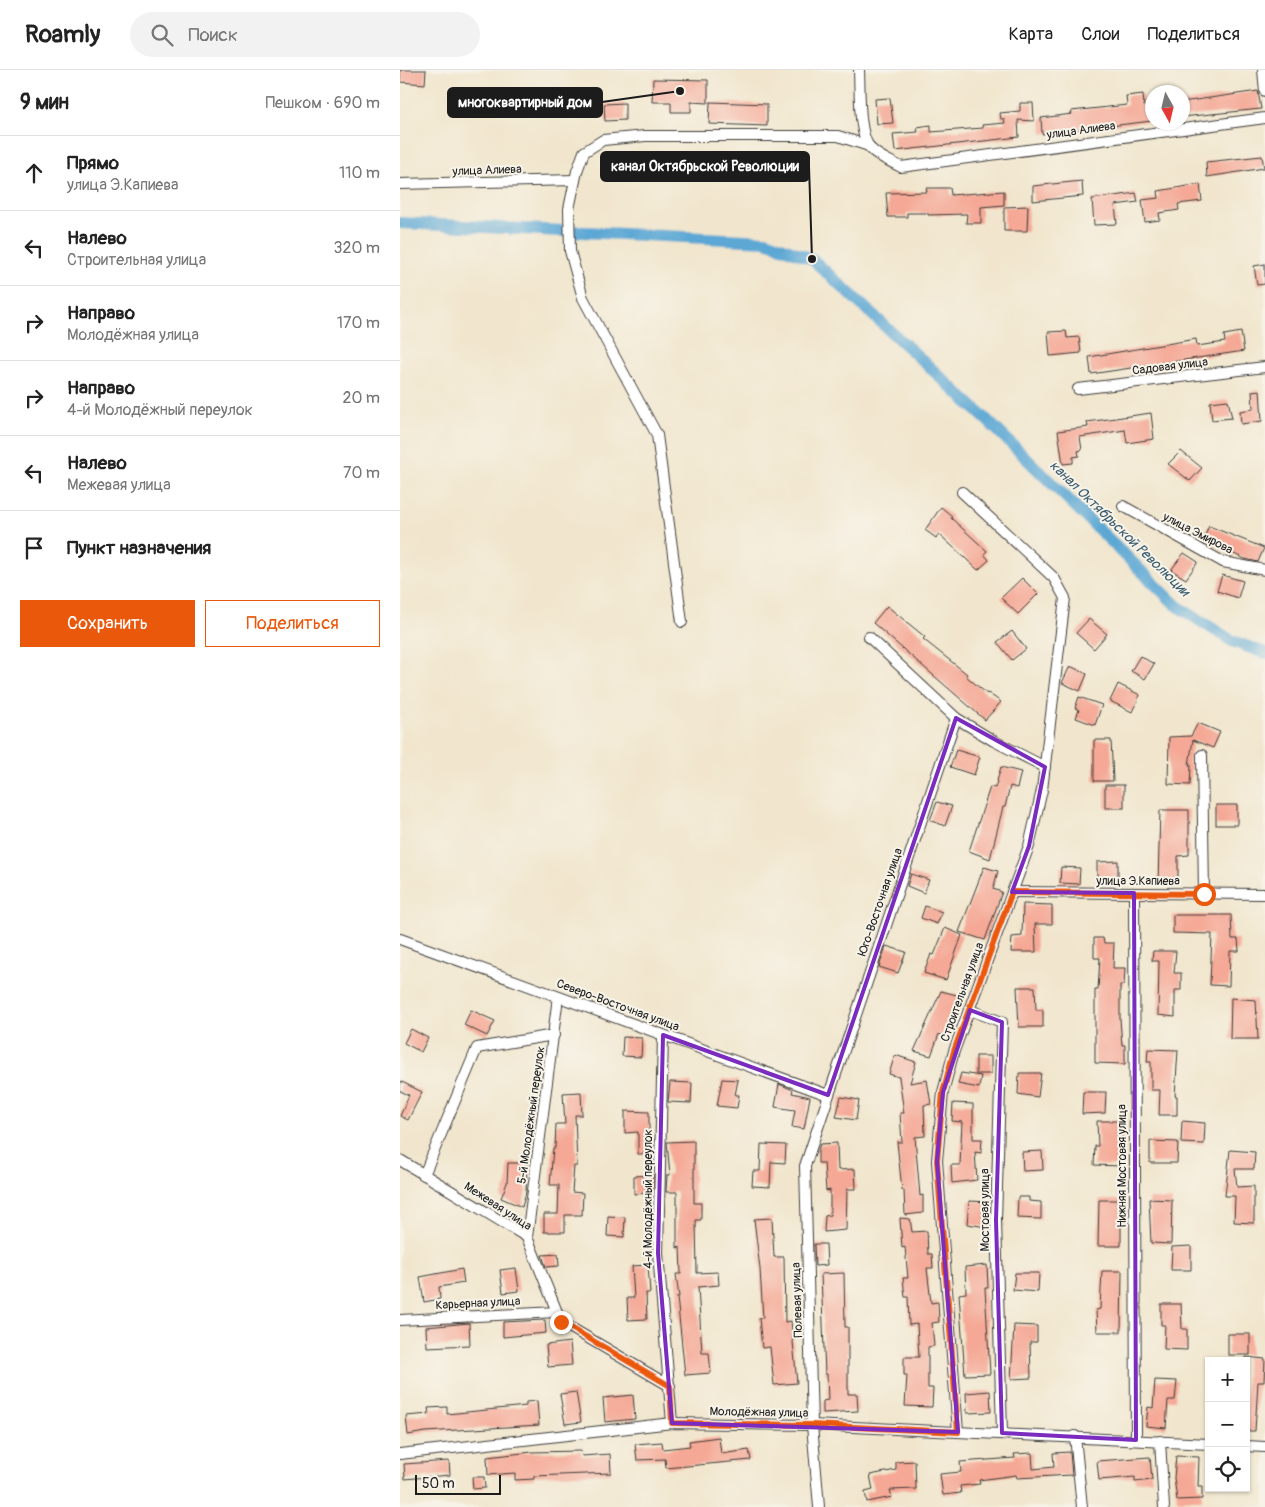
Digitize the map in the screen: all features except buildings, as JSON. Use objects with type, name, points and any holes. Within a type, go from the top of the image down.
[{"type":"street","points":[[859,70],[863,130],[868,146]]},
{"type":"street","points":[[1263,70],[1265,91]]},
{"type":"street","name":"улица Алиева","points":[[868,146],[878,156],[901,167],[1265,118]]},
{"type":"street","points":[[682,622],[657,435],[583,298],[570,251],[569,209],[575,180],[584,152],[603,140],[646,136],[838,136],[868,146]]},
{"type":"street","name":"улица Алиева","points":[[400,184],[575,180]]},
{"type":"street","name":"Садовая улица","points":[[1078,389],[1265,367]]},
{"type":"street","name":"Строительная улица","points":[[958,1432],[937,1161],[943,1092],[954,1051],[1029,846],[1045,767],[1065,598],[1054,578],[962,492]]},
{"type":"street","name":"улица Эмирова","points":[[1123,506],[1223,562],[1265,570]]},
{"type":"street","points":[[869,636],[956,718],[994,741],[1045,767]]},
{"type":"street","name":"Юго-Восточная улица","points":[[828,1095],[956,718]]},
{"type":"street","points":[[1202,755],[1204,894]]},
{"type":"street","name":"улица Э.Капиева","points":[[1012,892],[1265,894]]},
{"type":"street","name":"Нижняя Мостовая улица","points":[[1134,893],[1136,1440]]},
{"type":"street","name":"Северо-Восточная улица","points":[[400,939],[828,1095]]},
{"type":"street","name":"5-й Молодёжный переулок","points":[[527,1237],[558,997]]},
{"type":"street","name":"Мостовая улица","points":[[970,1010],[1002,1022],[996,1220],[1002,1433]]},
{"type":"street","points":[[424,1174],[477,1048],[554,1034]]},
{"type":"street","name":"4-й Молодёжный переулок","points":[[663,1035],[658,1253],[672,1423]]},
{"type":"street","name":"Полевая улица","points":[[819,1507],[812,1425],[806,1166],[828,1095]]},
{"type":"street","name":"Межевая улица","points":[[400,1160],[527,1237],[561,1322],[670,1386]]},
{"type":"street","name":"Карьерная улица","points":[[400,1320],[557,1312]]},
{"type":"street","name":"Молодёжная улица","points":[[400,1454],[672,1423],[812,1425],[1075,1436],[1205,1444]]},
{"type":"street","points":[[1075,1436],[1082,1507]]},
{"type":"street","points":[[1160,1441],[1164,1507]]},
{"type":"street","points":[[1250,1446],[1265,1446]]},
{"type":"highlighted area","points":[[956,718],[1045,767],[1029,846],[1012,892],[1134,893],[1136,1440],[1002,1433],[996,1220],[1002,1022],[970,1010],[943,1092],[937,1161],[958,1432],[672,1423],[658,1253],[663,1035],[828,1095]]},
{"type":"waterway","name":"канал Октябрьской Революции","points":[[400,223],[766,241],[812,259],[986,419],[1177,606],[1232,641],[1265,653]]},
{"type":"place","name":"многоквартирный дом","points":[[680,91]]},
{"type":"place","name":"канал Октябрьской Революции","points":[[812,259]]},
{"type":"route","points":[[561,1322],[670,1386],[672,1423],[812,1425],[958,1432],[937,1161],[943,1092],[954,1051],[1012,892],[1204,894]]}]
